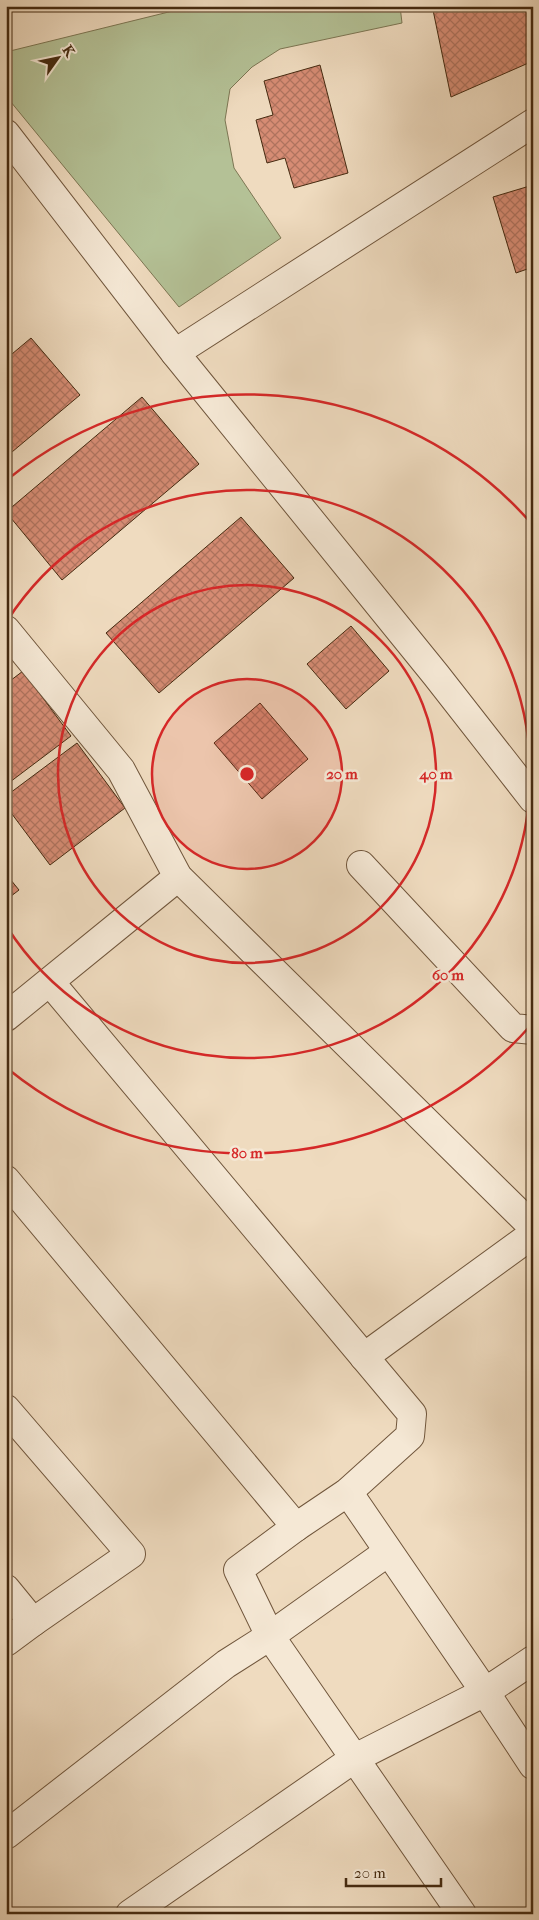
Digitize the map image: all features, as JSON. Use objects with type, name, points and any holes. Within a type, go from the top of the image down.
[{"type":"street","points":[[175,353],[533,122]]},
{"type":"street","points":[[6,134],[175,353],[436,675],[533,800]]},
{"type":"street","points":[[6,630],[121,770],[178,877],[533,1228]]},
{"type":"street","points":[[361,865],[513,1028],[533,1030]]},
{"type":"street","points":[[6,1017],[178,877]]},
{"type":"street","points":[[50,982],[412,1414],[410,1436],[348,1492],[296,1527],[238,1570],[270,1636],[462,1914]]},
{"type":"street","points":[[6,1180],[296,1527]]},
{"type":"street","points":[[364,1357],[533,1234]]},
{"type":"street","points":[[6,1409],[131,1554],[6,1642]]},
{"type":"street","points":[[348,1492],[533,1765]]},
{"type":"street","points":[[6,1834],[226,1664],[270,1636],[388,1552]]},
{"type":"street","points":[[6,1589],[34,1622]]},
{"type":"street","points":[[130,1914],[355,1758],[485,1692],[533,1660]]},
{"type":"green space","points":[[193,6],[400,6],[402,23],[280,49],[252,67],[230,89],[225,120],[234,168],[281,238],[179,307],[6,96],[6,52]]},
{"type":"building","points":[[451,6],[529,6],[533,22],[533,61],[451,97],[433,10]]},
{"type":"building","points":[[320,65],[348,173],[294,188],[285,158],[267,163],[256,120],[273,115],[264,81]]},
{"type":"building","points":[[533,185],[533,267],[516,273],[493,197]]},
{"type":"building","points":[[31,338],[80,395],[6,457],[6,359]]},
{"type":"building","points":[[142,397],[199,464],[62,580],[6,512]]},
{"type":"building","points":[[241,517],[294,578],[159,693],[106,633]]},
{"type":"building","points":[[351,626],[389,671],[346,709],[307,664]]},
{"type":"building","points":[[23,671],[71,736],[6,785],[6,684]]},
{"type":"building","points":[[260,703],[308,759],[262,799],[214,743]]},
{"type":"building","points":[[77,743],[125,808],[50,865],[6,806],[6,796]]},
{"type":"building","points":[[6,874],[19,890],[6,900]]}]
